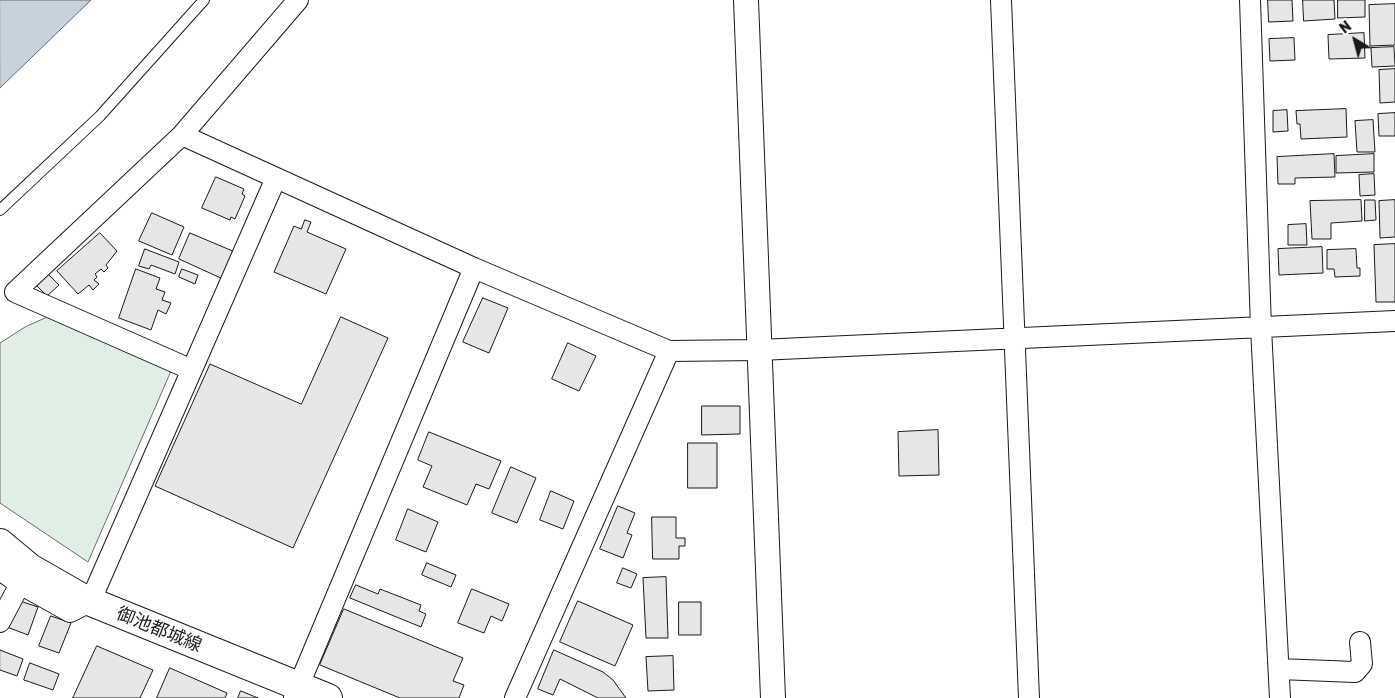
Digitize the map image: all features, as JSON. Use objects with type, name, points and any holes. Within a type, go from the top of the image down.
[{"type":"main road","name":"御池都城線","points":[[0,543],[30,568],[90,602],[296,692],[328,698]]},
{"type":"street","points":[[192,370],[15,292],[182,135],[298,0]]},
{"type":"street","points":[[746,0],[773,698]]},
{"type":"street","points":[[1000,0],[1029,698]]},
{"type":"street","points":[[1250,0],[1262,328],[1280,698]]},
{"type":"street","points":[[182,135],[474,268],[669,351],[759,350],[1395,321]]},
{"type":"street","points":[[0,570],[20,584],[70,612],[90,602],[276,178]]},
{"type":"street","points":[[296,692],[474,268]]},
{"type":"street","points":[[515,698],[669,351]]},
{"type":"street","points":[[0,622],[20,584]]},
{"type":"street","points":[[1279,669],[1356,672],[1362,664],[1360,642]]},
{"type":"lane","points":[[0,210],[100,116],[204,0]]},
{"type":"green space","points":[[48,317],[171,371],[88,562],[0,503],[0,343],[25,327]]},
{"type":"shaded area","points":[[0,0],[91,0],[0,88]]},
{"type":"building","points":[[1268,0],[1292,0],[1293,21],[1269,22]]},
{"type":"building","points":[[1303,0],[1334,0],[1335,19],[1304,21]]},
{"type":"building","points":[[1338,0],[1365,0],[1365,17],[1338,18]]},
{"type":"building","points":[[1395,4],[1395,45],[1370,46],[1369,5]]},
{"type":"building","points":[[1364,33],[1365,58],[1329,59],[1328,35]]},
{"type":"building","points":[[1294,38],[1295,60],[1270,61],[1269,39]]},
{"type":"building","points":[[1394,47],[1395,66],[1372,67],[1371,48]]},
{"type":"building","points":[[1395,69],[1395,102],[1380,103],[1379,70]]},
{"type":"building","points":[[1346,109],[1347,137],[1301,139],[1300,124],[1297,124],[1296,111]]},
{"type":"building","points":[[1287,110],[1288,131],[1273,132],[1273,111]]},
{"type":"building","points":[[1395,113],[1395,136],[1379,136],[1378,114]]},
{"type":"building","points":[[1373,120],[1375,152],[1357,152],[1355,121]]},
{"type":"building","points":[[1334,154],[1335,177],[1295,178],[1295,184],[1278,184],[1277,157]]},
{"type":"building","points":[[1374,154],[1374,172],[1336,173],[1336,156]]},
{"type":"building","points":[[1374,174],[1375,195],[1360,196],[1359,175]]},
{"type":"building","points":[[216,177],[244,189],[242,194],[245,196],[235,219],[231,217],[230,220],[202,208]]},
{"type":"building","points":[[1361,200],[1362,221],[1331,223],[1331,239],[1312,239],[1310,201]]},
{"type":"building","points":[[1365,200],[1375,200],[1376,220],[1365,221]]},
{"type":"building","points":[[1395,200],[1395,237],[1380,238],[1379,201]]},
{"type":"building","points":[[152,213],[184,227],[172,255],[139,241]]},
{"type":"building","points":[[305,220],[311,222],[307,232],[346,249],[326,294],[274,272],[294,226],[301,229]]},
{"type":"building","points":[[1306,224],[1307,245],[1288,245],[1288,225]]},
{"type":"building","points":[[100,233],[117,251],[106,265],[108,268],[104,272],[101,269],[95,274],[97,277],[94,280],[99,284],[93,290],[89,285],[78,294],[57,271]]},
{"type":"building","points":[[190,233],[235,252],[223,279],[179,259]]},
{"type":"building","points":[[1395,244],[1395,302],[1376,302],[1374,245]]},
{"type":"building","points":[[1322,247],[1323,273],[1279,275],[1278,249]]},
{"type":"building","points":[[145,249],[179,262],[175,274],[151,265],[149,269],[139,266]]},
{"type":"building","points":[[1356,249],[1357,268],[1360,268],[1360,276],[1335,277],[1334,269],[1327,269],[1327,250]]},
{"type":"building","points":[[136,269],[160,278],[156,289],[165,292],[162,300],[171,303],[166,314],[158,310],[151,330],[119,318]]},
{"type":"building","points":[[182,269],[198,275],[195,284],[179,277]]},
{"type":"building","points":[[48,274],[59,285],[47,296],[36,285]]},
{"type":"building","points":[[483,298],[508,308],[489,353],[463,342]]},
{"type":"building","points":[[341,317],[388,338],[293,548],[155,486],[210,364],[301,404]]},
{"type":"building","points":[[568,343],[596,356],[579,391],[552,379]]},
{"type":"building","points":[[702,406],[740,406],[740,434],[702,435]]},
{"type":"building","points":[[938,430],[939,475],[899,476],[898,432]]},
{"type":"building","points":[[429,432],[501,461],[489,489],[476,484],[467,505],[423,487],[432,466],[418,460]]},
{"type":"building","points":[[688,443],[717,443],[717,488],[688,488]]},
{"type":"building","points":[[511,467],[536,478],[517,523],[492,513]]},
{"type":"building","points":[[551,491],[574,501],[563,529],[540,520]]},
{"type":"building","points":[[618,506],[635,513],[627,533],[632,535],[623,558],[600,549]]},
{"type":"building","points":[[408,509],[438,522],[426,552],[396,540]]},
{"type":"building","points":[[652,517],[676,517],[676,538],[685,538],[685,546],[679,546],[679,559],[653,559]]},
{"type":"building","points":[[427,563],[456,575],[451,587],[422,575]]},
{"type":"building","points":[[623,568],[637,574],[631,588],[617,583]]},
{"type":"building","points":[[666,577],[668,638],[646,638],[643,578]]},
{"type":"building","points":[[356,585],[378,594],[380,589],[421,605],[419,611],[426,614],[421,627],[350,598]]},
{"type":"building","points":[[472,589],[509,604],[502,621],[491,616],[484,633],[458,623]]},
{"type":"building","points":[[17,600],[38,607],[28,635],[7,627]]},
{"type":"building","points":[[578,601],[633,625],[615,666],[560,642]]},
{"type":"building","points":[[679,602],[701,602],[701,635],[679,635]]},
{"type":"building","points":[[344,609],[463,658],[453,681],[464,685],[459,698],[400,698],[320,665]]},
{"type":"building","points":[[51,616],[71,623],[59,653],[39,646]]},
{"type":"building","points":[[97,646],[153,670],[140,698],[73,698]]},
{"type":"building","points":[[0,650],[23,659],[17,676],[0,670]]},
{"type":"building","points":[[554,650],[603,672],[613,680],[626,698],[598,698],[560,679],[553,695],[538,689]]},
{"type":"building","points":[[673,656],[674,690],[648,691],[646,657]]},
{"type":"building","points":[[30,663],[59,674],[53,690],[24,680]]},
{"type":"building","points":[[170,668],[227,693],[225,698],[157,698]]},
{"type":"building","points":[[241,691],[258,698],[238,698]]}]
